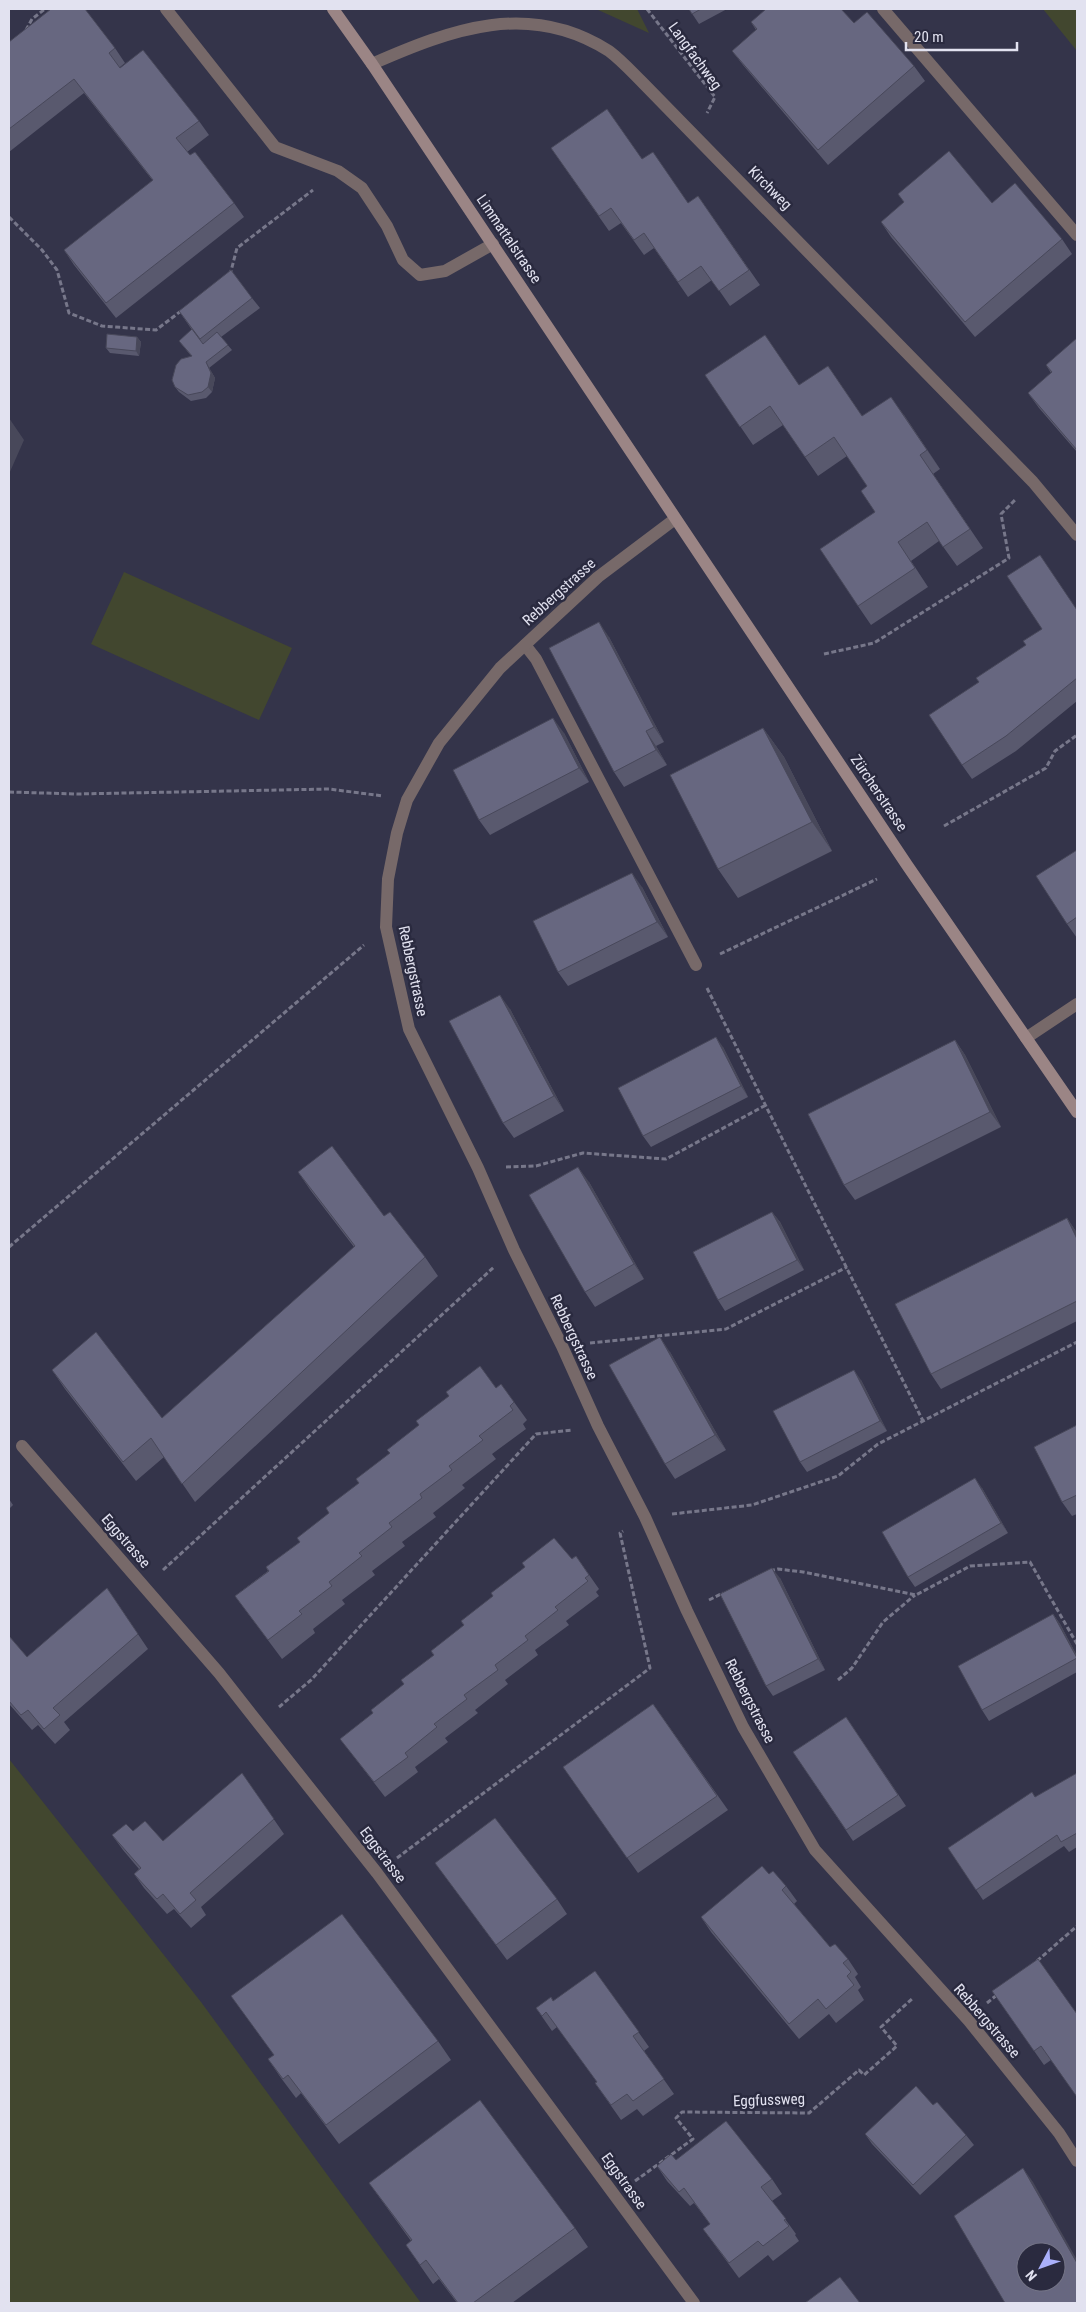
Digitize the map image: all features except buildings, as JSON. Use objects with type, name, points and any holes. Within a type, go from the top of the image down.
[{"type":"main road","name":"Limmattalstrasse","points":[[332,9],[372,64],[656,490]]},
{"type":"main road","name":"Zürcherstrasse","points":[[656,490],[907,865],[1077,1112]]},
{"type":"street","points":[[166,9],[275,148],[338,171],[362,188],[387,226],[402,260],[420,275],[445,271],[493,244]]},
{"type":"street","points":[[884,9],[1077,234]]},
{"type":"street","name":"Kirchweg","points":[[372,64],[434,37],[498,19],[534,18],[573,31],[608,50],[642,82],[1033,482],[1077,535]]},
{"type":"street","name":"Rebbergstrasse","points":[[675,519],[598,577],[500,668],[439,743],[407,800],[397,833],[388,879],[386,927],[408,1029],[478,1168],[514,1250],[562,1346],[598,1426],[645,1517],[687,1611],[743,1727],[814,1850],[969,2021],[1059,2133],[1077,2161]]},
{"type":"street","points":[[524,645],[536,660],[696,965]]},
{"type":"street","points":[[1026,1038],[1077,1004]]},
{"type":"street","name":"Eggstrasse","points":[[22,1446],[219,1673],[376,1873],[694,2303]]},
{"type":"path","points":[[23,38],[32,19],[45,9]]},
{"type":"path","name":"Langfachweg","points":[[647,9],[715,97],[705,118]]},
{"type":"path","points":[[224,280],[231,274],[237,248],[338,171]]},
{"type":"path","points":[[9,218],[42,250],[57,270],[69,313],[102,326],[156,330],[186,308]]},
{"type":"path","points":[[824,654],[874,643],[1009,558],[1001,514],[1033,482]]},
{"type":"path","points":[[944,826],[1046,768],[1055,751],[1077,735]]},
{"type":"path","points":[[9,792],[77,794],[328,788],[407,800]]},
{"type":"path","points":[[877,879],[696,965],[924,1421]]},
{"type":"path","points":[[9,1247],[386,927]]},
{"type":"path","points":[[478,1168],[536,1166],[583,1153],[666,1159],[766,1105]]},
{"type":"path","points":[[144,1587],[514,1250]]},
{"type":"path","points":[[562,1346],[726,1329],[847,1267]]},
{"type":"path","points":[[376,1873],[650,1668],[620,1533],[645,1517],[752,1505],[838,1476],[878,1444],[1077,1342]]},
{"type":"path","points":[[259,1724],[311,1680],[536,1434],[598,1426]]},
{"type":"path","points":[[838,1680],[852,1668],[884,1622],[916,1595],[970,1566],[1030,1562],[1077,1644]]},
{"type":"path","points":[[764,1574],[778,1569],[804,1572],[916,1595]]},
{"type":"path","points":[[687,1611],[726,1591]]},
{"type":"path","points":[[1035,1962],[1077,1926]]},
{"type":"path","points":[[969,2021],[1000,1993]]},
{"type":"path","name":"Eggfussweg","points":[[637,2180],[693,2138],[676,2118],[682,2112],[809,2113],[859,2070],[864,2076],[897,2046],[881,2027],[913,1998],[920,2006]]},
{"type":"green space","points":[[596,9],[637,9],[649,33]]},
{"type":"green space","points":[[1043,9],[1077,9],[1077,51]]},
{"type":"green space","points":[[124,572],[292,648],[259,720],[91,644]]},
{"type":"green space","points":[[9,1759],[201,2002],[421,2303],[9,2303]]}]
